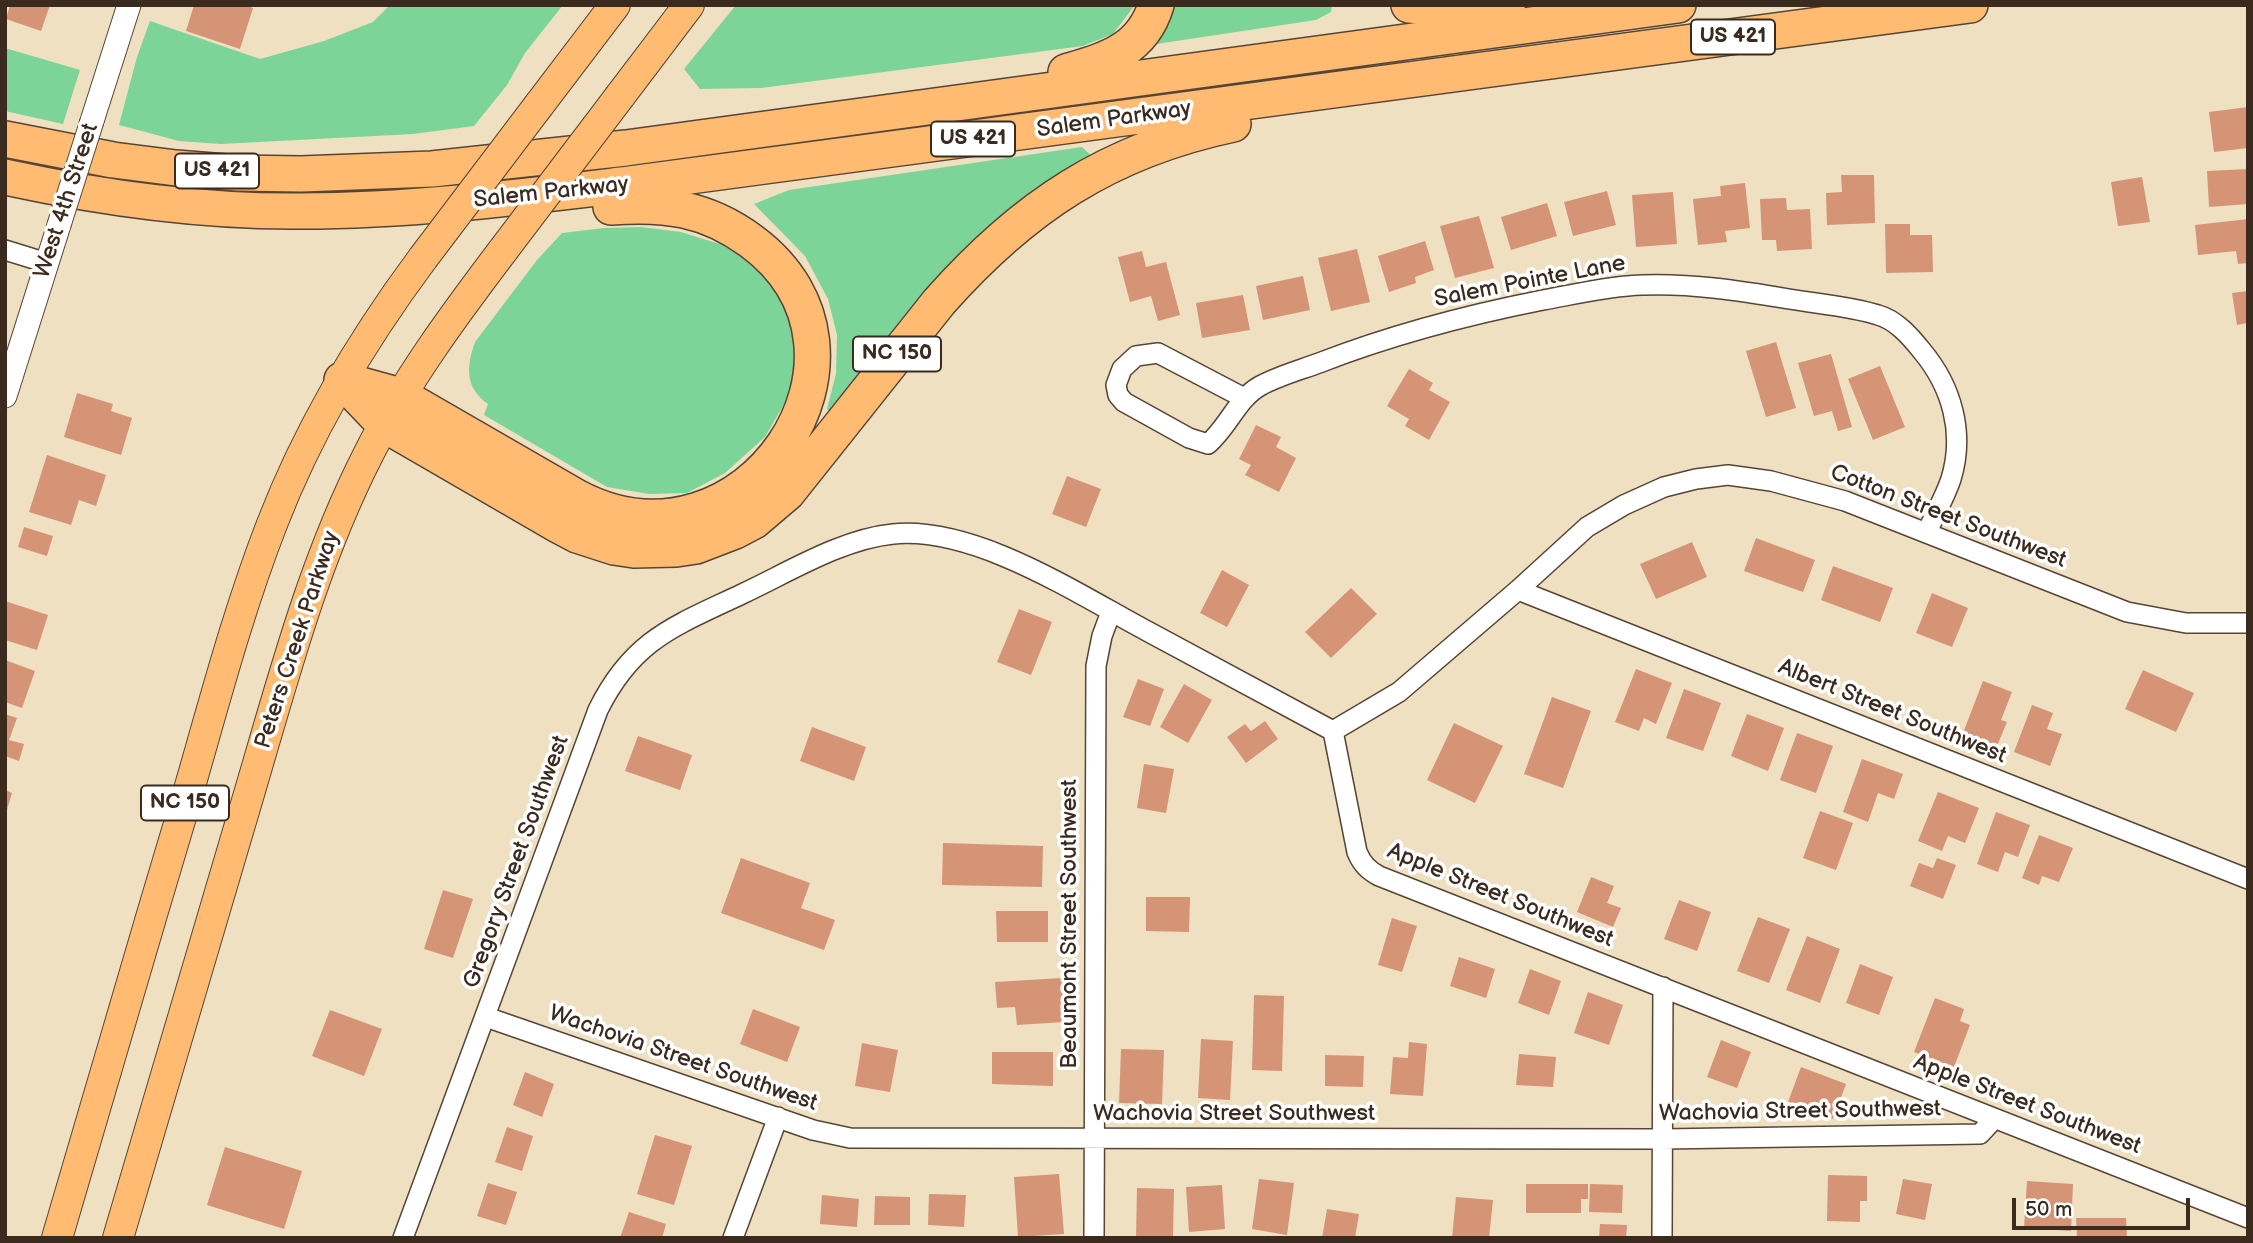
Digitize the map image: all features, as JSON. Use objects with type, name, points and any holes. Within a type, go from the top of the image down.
[{"type":"highway","points":[[982,99],[1112,58],[1135,41],[1147,27],[1156,5]]},
{"type":"highway","points":[[1409,5],[1466,10],[1531,5]]},
{"type":"highway","name":"Salem Parkway","points":[[5,177],[108,196],[236,210],[367,209],[512,198],[1970,5]]},
{"type":"highway","name":"Salem Parkway","points":[[5,139],[63,151],[176,168],[263,174],[366,173],[469,165],[626,148],[1660,6]]},
{"type":"highway","name":"NC 150","points":[[392,410],[561,527],[594,541],[624,548],[654,550],[696,545],[717,539],[754,521],[787,493],[966,271],[1021,220],[1052,198],[1112,164],[1177,138],[1242,122],[1407,98],[1435,77]]},
{"type":"highway","points":[[342,380],[392,410],[590,505],[613,513],[637,517],[672,517],[697,511],[736,494],[763,471],[787,441],[804,406],[812,370],[810,332],[799,296],[777,263],[762,249],[723,224],[674,206],[643,205],[550,212],[512,198]]},
{"type":"main road","name":"NC 150","points":[[57,1238],[256,568],[292,477],[342,380],[370,333],[423,258],[615,5]]},
{"type":"main road","name":"Peters Creek Parkway","points":[[118,1238],[311,587],[346,501],[392,410],[449,322],[689,5]]},
{"type":"street","name":"West 4th Street","points":[[5,396],[129,5]]},
{"type":"street","points":[[5,250],[47,264]]},
{"type":"street","name":"Salem Pointe Lane","points":[[1244,398],[1158,354],[1136,356],[1122,369],[1116,386],[1118,395],[1124,402],[1189,438],[1208,444],[1220,434],[1244,398],[1260,386],[1362,346],[1493,310],[1588,291],[1641,285],[1684,285],[1750,292],[1880,315],[1899,326],[1935,367],[1946,386],[1955,418],[1956,461],[1950,482],[1927,532]]},
{"type":"street","name":"Cotton Street Southwest","points":[[1333,731],[1399,692],[1587,527],[1624,505],[1664,487],[1728,475],[1771,481],[1845,501],[2127,612],[2186,623],[2248,623]]},
{"type":"street","name":"Gregory Street Southwest","points":[[403,1238],[598,710],[608,689],[638,652],[674,626],[856,542],[875,536],[915,533],[954,539],[993,553],[1056,582],[1111,612]]},
{"type":"street","name":"Albert Street Southwest","points":[[1518,590],[2248,879]]},
{"type":"street","points":[[1111,612],[1333,731]]},
{"type":"street","name":"Beaumont Street Southwest","points":[[1094,1238],[1096,666],[1102,636],[1111,612]]},
{"type":"street","name":"Apple Street Southwest","points":[[1333,731],[1357,852],[1370,871],[2248,1218]]},
{"type":"street","points":[[1662,987],[1662,1238]]},
{"type":"street","name":"Wachovia Street Southwest","points":[[486,1017],[813,1130],[850,1138],[1663,1139],[1980,1134],[1994,1119]]},
{"type":"street","points":[[733,1238],[778,1118]]},
{"type":"green space","points":[[390,5],[563,5],[525,53],[507,85],[474,126],[413,134],[221,144],[179,141],[119,125],[137,57],[150,21],[260,59],[324,41],[373,22]]},
{"type":"green space","points":[[736,5],[1135,5],[1113,34],[1083,46],[761,88],[700,89],[684,69]]},
{"type":"green space","points":[[1168,5],[1332,5],[1331,12],[1316,20],[1143,46]]},
{"type":"green space","points":[[5,48],[80,70],[63,124],[5,111]]},
{"type":"green space","points":[[1082,147],[1095,159],[835,417],[827,409],[836,374],[837,335],[828,299],[805,256],[754,204],[789,190]]},
{"type":"green space","points":[[641,227],[681,232],[726,246],[767,272],[786,304],[797,348],[790,394],[765,437],[725,473],[687,493],[649,494],[607,487],[484,415],[488,404],[480,398],[471,384],[469,368],[475,342],[537,260],[562,233]]},
{"type":"building","points":[[10,5],[50,5],[41,31],[6,19]]},
{"type":"building","points":[[194,5],[245,5],[253,8],[240,49],[186,31]]},
{"type":"building","points":[[2248,107],[2248,148],[2214,152],[2209,112]]},
{"type":"building","points":[[2248,169],[2248,204],[2209,207],[2207,171]]},
{"type":"building","points":[[1841,175],[1874,175],[1875,223],[1827,225],[1826,193],[1842,192]]},
{"type":"building","points":[[2142,177],[2150,222],[2118,226],[2111,182]]},
{"type":"building","points":[[1745,183],[1750,228],[1725,231],[1727,242],[1698,245],[1693,199],[1721,196],[1720,186]]},
{"type":"building","points":[[1607,191],[1616,225],[1573,236],[1564,202]]},
{"type":"building","points":[[1673,192],[1677,244],[1636,247],[1632,195]]},
{"type":"building","points":[[1786,198],[1787,210],[1810,209],[1812,249],[1777,251],[1776,240],[1762,240],[1760,199]]},
{"type":"building","points":[[1547,203],[1557,236],[1511,250],[1501,217]]},
{"type":"building","points":[[1479,216],[1494,268],[1455,278],[1440,226]]},
{"type":"building","points":[[2248,219],[2248,263],[2238,264],[2236,251],[2198,255],[2195,225]]},
{"type":"building","points":[[1885,224],[1910,224],[1910,235],[1932,235],[1933,272],[1886,273]]},
{"type":"building","points":[[1425,241],[1434,270],[1415,277],[1416,283],[1389,292],[1378,256]]},
{"type":"building","points":[[1357,249],[1370,302],[1331,311],[1318,258]]},
{"type":"building","points":[[1142,251],[1146,267],[1166,262],[1180,315],[1158,321],[1151,296],[1130,302],[1118,257]]},
{"type":"building","points":[[1303,276],[1310,310],[1263,320],[1256,286]]},
{"type":"building","points":[[2248,291],[2248,323],[2237,325],[2232,293]]},
{"type":"building","points":[[1243,295],[1250,330],[1202,338],[1196,303]]},
{"type":"building","points":[[1776,342],[1796,408],[1766,417],[1746,351]]},
{"type":"building","points":[[1831,354],[1852,427],[1838,431],[1832,411],[1814,416],[1798,363]]},
{"type":"building","points":[[1880,366],[1905,427],[1873,440],[1848,379]]},
{"type":"building","points":[[1409,369],[1433,383],[1429,390],[1450,402],[1429,440],[1405,426],[1409,419],[1387,406]]},
{"type":"building","points":[[77,393],[113,404],[111,411],[132,418],[121,455],[64,437]]},
{"type":"building","points":[[1256,425],[1281,437],[1276,447],[1296,458],[1279,492],[1245,475],[1251,465],[1239,459]]},
{"type":"building","points":[[47,455],[106,475],[96,506],[79,500],[71,525],[29,512]]},
{"type":"building","points":[[1067,476],[1101,489],[1086,527],[1052,514]]},
{"type":"building","points":[[24,527],[53,536],[47,556],[18,547]]},
{"type":"building","points":[[1756,538],[1815,560],[1803,592],[1744,571]]},
{"type":"building","points":[[1692,542],[1707,577],[1656,599],[1640,564]]},
{"type":"building","points":[[1833,566],[1893,588],[1880,622],[1821,600]]},
{"type":"building","points":[[1222,570],[1249,585],[1227,627],[1200,613]]},
{"type":"building","points":[[1351,588],[1377,614],[1331,658],[1305,632]]},
{"type":"building","points":[[1932,593],[1968,608],[1952,647],[1916,633]]},
{"type":"building","points":[[5,601],[48,615],[37,650],[5,640]]},
{"type":"building","points":[[1019,609],[1052,622],[1031,675],[997,662]]},
{"type":"building","points":[[5,660],[35,671],[22,708],[5,702]]},
{"type":"building","points":[[1636,669],[1672,683],[1656,724],[1644,718],[1639,731],[1615,722]]},
{"type":"building","points":[[2143,670],[2194,693],[2176,732],[2125,709]]},
{"type":"building","points":[[1138,679],[1164,689],[1150,726],[1123,717]]},
{"type":"building","points":[[1983,681],[2012,692],[2001,720],[2007,722],[1997,746],[1963,733]]},
{"type":"building","points":[[1184,684],[1212,700],[1188,743],[1160,727]]},
{"type":"building","points":[[1684,689],[1721,703],[1703,751],[1666,738]]},
{"type":"building","points":[[1552,697],[1591,711],[1563,788],[1524,774]]},
{"type":"building","points":[[2032,705],[2053,713],[2047,729],[2062,734],[2050,766],[2014,752]]},
{"type":"building","points":[[5,714],[17,718],[9,740],[24,744],[19,761],[5,756]]},
{"type":"building","points":[[1747,714],[1784,728],[1768,771],[1731,756]]},
{"type":"building","points":[[1265,721],[1278,739],[1246,763],[1227,737],[1245,724],[1251,731]]},
{"type":"building","points":[[1454,723],[1503,746],[1475,803],[1427,780]]},
{"type":"building","points":[[812,727],[866,747],[854,781],[800,761]]},
{"type":"building","points":[[1797,733],[1833,746],[1816,793],[1780,780]]},
{"type":"building","points":[[638,736],[692,755],[680,790],[625,771]]},
{"type":"building","points":[[1862,759],[1903,774],[1894,799],[1878,793],[1868,822],[1843,812]]},
{"type":"building","points":[[1144,764],[1174,769],[1166,813],[1137,808]]},
{"type":"building","points":[[5,790],[12,793],[6,813],[5,813]]},
{"type":"building","points":[[1938,792],[1979,808],[1965,843],[1948,836],[1942,851],[1918,841]]},
{"type":"building","points":[[1820,811],[1853,823],[1836,870],[1803,858]]},
{"type":"building","points":[[1996,812],[2030,825],[2018,857],[2005,852],[1998,872],[1977,864]]},
{"type":"building","points":[[2039,835],[2073,848],[2059,882],[2042,876],[2039,885],[2022,878]]},
{"type":"building","points":[[943,843],[1043,846],[1042,887],[942,885]]},
{"type":"building","points":[[741,858],[810,883],[801,908],[835,920],[824,950],[721,913]]},
{"type":"building","points":[[1937,858],[1956,865],[1943,899],[1910,886],[1919,863],[1933,868]]},
{"type":"building","points":[[1591,877],[1614,886],[1607,903],[1621,908],[1613,927],[1577,912]]},
{"type":"building","points":[[443,890],[473,899],[453,958],[424,949]]},
{"type":"building","points":[[1146,897],[1190,897],[1189,932],[1146,931]]},
{"type":"building","points":[[1679,900],[1711,912],[1697,951],[1664,939]]},
{"type":"building","points":[[996,911],[1048,911],[1048,942],[997,942]]},
{"type":"building","points":[[1758,917],[1790,929],[1769,983],[1737,971]]},
{"type":"building","points":[[1392,918],[1417,926],[1402,972],[1378,965]]},
{"type":"building","points":[[1807,936],[1840,949],[1820,1003],[1786,990]]},
{"type":"building","points":[[1459,957],[1495,969],[1486,998],[1450,986]]},
{"type":"building","points":[[1860,964],[1893,977],[1879,1015],[1846,1003]]},
{"type":"building","points":[[1530,969],[1561,981],[1549,1015],[1518,1003]]},
{"type":"building","points":[[1062,978],[1065,1022],[1017,1025],[1015,1007],[997,1008],[995,982]]},
{"type":"building","points":[[1588,992],[1623,1005],[1609,1045],[1574,1033]]},
{"type":"building","points":[[1254,995],[1284,996],[1282,1071],[1252,1070]]},
{"type":"building","points":[[1935,998],[1964,1009],[1960,1021],[1970,1025],[1954,1067],[1914,1052]]},
{"type":"building","points":[[753,1009],[800,1027],[787,1062],[740,1044]]},
{"type":"building","points":[[330,1010],[382,1029],[364,1076],[312,1056]]},
{"type":"building","points":[[1201,1039],[1233,1041],[1230,1100],[1198,1098]]},
{"type":"building","points":[[1721,1040],[1751,1052],[1737,1088],[1707,1077]]},
{"type":"building","points":[[1409,1042],[1427,1044],[1423,1096],[1390,1094],[1393,1057],[1408,1058]]},
{"type":"building","points":[[862,1043],[898,1050],[890,1092],[855,1086]]},
{"type":"building","points":[[1121,1049],[1164,1050],[1162,1104],[1119,1103]]},
{"type":"building","points":[[992,1052],[1053,1052],[1053,1086],[992,1084]]},
{"type":"building","points":[[1519,1054],[1556,1057],[1553,1087],[1516,1085]]},
{"type":"building","points":[[1325,1055],[1364,1056],[1363,1087],[1325,1086]]},
{"type":"building","points":[[1801,1067],[1846,1084],[1833,1119],[1788,1102]]},
{"type":"building","points":[[525,1072],[554,1084],[542,1117],[513,1105]]},
{"type":"building","points":[[507,1127],[533,1136],[522,1171],[495,1162]]},
{"type":"building","points":[[655,1135],[692,1146],[674,1205],[637,1194]]},
{"type":"building","points":[[225,1147],[302,1171],[284,1229],[207,1205]]},
{"type":"building","points":[[1059,1174],[1064,1234],[1018,1237],[1014,1177]]},
{"type":"building","points":[[1828,1175],[1867,1176],[1867,1201],[1860,1201],[1860,1222],[1827,1221]]},
{"type":"building","points":[[1259,1179],[1294,1183],[1287,1235],[1252,1229]]},
{"type":"building","points":[[1903,1179],[1932,1184],[1925,1220],[1896,1214]]},
{"type":"building","points":[[2027,1181],[2073,1184],[2071,1231],[2024,1228]]},
{"type":"building","points":[[488,1183],[517,1192],[506,1225],[477,1216]]},
{"type":"building","points":[[1526,1184],[1588,1184],[1588,1199],[1581,1199],[1581,1213],[1526,1213]]},
{"type":"building","points":[[1590,1184],[1623,1185],[1622,1213],[1589,1212]]},
{"type":"building","points":[[1222,1185],[1225,1229],[1189,1232],[1186,1187]]},
{"type":"building","points":[[1137,1188],[1174,1189],[1173,1238],[1136,1238]]},
{"type":"building","points":[[929,1194],[966,1195],[964,1227],[928,1225]]},
{"type":"building","points":[[822,1195],[859,1199],[857,1227],[820,1224]]},
{"type":"building","points":[[875,1196],[910,1197],[910,1225],[874,1225]]},
{"type":"building","points":[[1456,1197],[1493,1200],[1489,1238],[1452,1238]]},
{"type":"building","points":[[1327,1209],[1359,1214],[1355,1238],[1322,1238]]},
{"type":"building","points":[[629,1212],[666,1224],[662,1238],[620,1238]]},
{"type":"building","points":[[2076,1218],[2126,1218],[2127,1238],[2077,1238]]},
{"type":"building","points":[[1600,1224],[1627,1225],[1626,1238],[1599,1238]]}]
